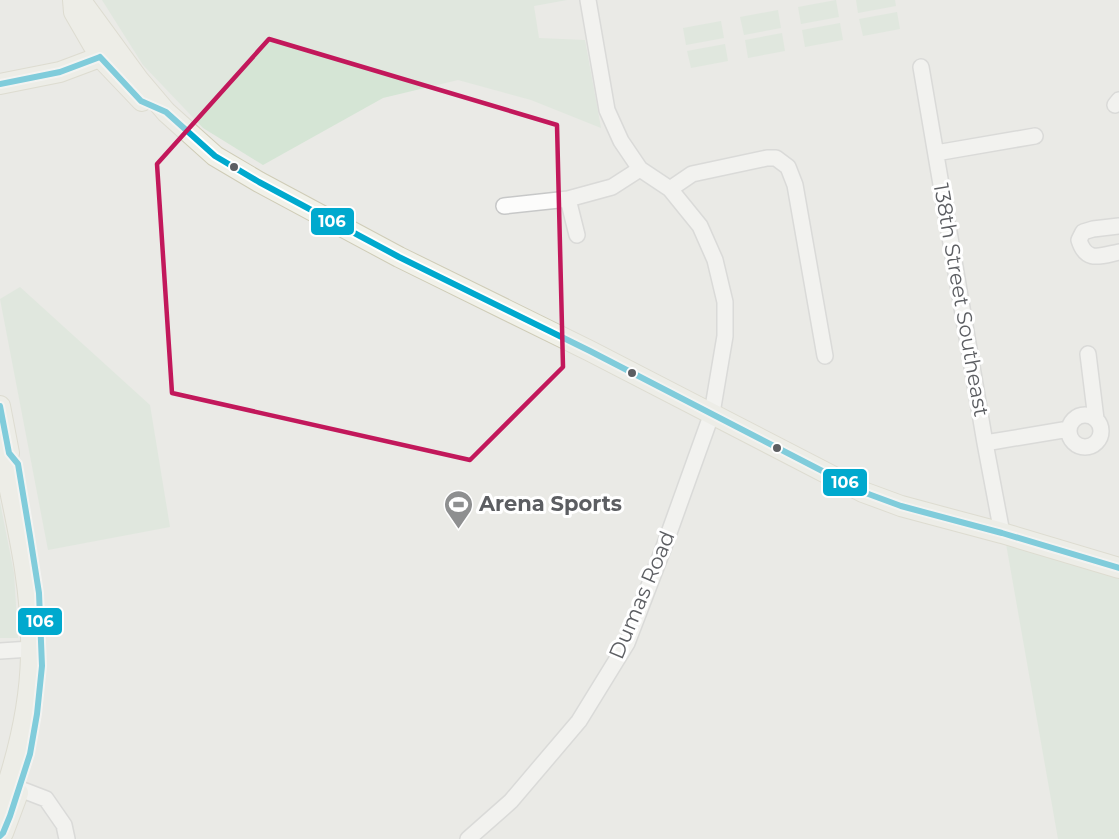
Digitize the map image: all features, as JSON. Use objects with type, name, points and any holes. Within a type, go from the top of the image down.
[{"type":"main road","points":[[166,112],[141,101],[100,57],[74,12],[74,0],[84,5],[138,79],[166,112],[215,156],[259,182],[399,257],[712,413],[863,492],[901,506],[1119,568]]},
{"type":"main road","points":[[100,57],[138,79]]},
{"type":"main road","points":[[0,84],[60,72],[100,57]]},
{"type":"main road","points":[[0,406],[9,453],[5,467],[23,558],[31,620],[31,649],[25,716],[18,750],[0,807]]},
{"type":"main road","points":[[0,836],[3,834],[20,789],[30,754],[42,666],[39,593],[18,464],[9,453]]},
{"type":"street","points":[[504,206],[568,199],[612,187],[640,169],[621,141],[607,110],[588,0]]},
{"type":"street","name":"138th Street Southeast","points":[[921,67],[1002,533]]},
{"type":"street","points":[[936,153],[1035,136]]},
{"type":"street","points":[[670,189],[692,174],[767,158],[776,158],[788,167],[795,185],[825,356]]},
{"type":"street","name":"Dumas Road","points":[[468,839],[511,801],[579,722],[627,643],[712,413],[725,336],[725,302],[715,260],[700,226],[670,189],[640,169]]},
{"type":"street","points":[[568,199],[577,235]]},
{"type":"street","points":[[1119,226],[1083,232],[1079,240],[1086,254],[1094,257],[1119,252]]},
{"type":"street","points":[[1088,354],[1096,419],[1101,434],[1097,442],[1091,446],[1076,444],[1072,440],[1069,429],[1074,420],[1087,415],[1096,419]]},
{"type":"street","points":[[985,443],[1069,429]]},
{"type":"street","points":[[0,651],[31,649]]},
{"type":"street","points":[[20,789],[46,799],[64,825],[67,839]]},
{"type":"highlighted area","points":[[269,39],[557,125],[563,367],[470,460],[172,393],[157,164]]},
{"type":"green space","points":[[102,0],[567,0],[534,6],[539,38],[585,40],[601,128],[531,100],[458,80],[383,98],[263,165],[203,128],[143,65]]},
{"type":"green space","points":[[836,0],[839,17],[801,24],[798,7]]},
{"type":"green space","points":[[856,0],[895,0],[896,6],[858,13]]},
{"type":"green space","points":[[778,10],[781,28],[744,35],[740,17]]},
{"type":"green space","points":[[897,12],[900,29],[863,36],[859,19]]},
{"type":"green space","points":[[721,21],[724,38],[686,45],[683,28]]},
{"type":"green space","points":[[840,23],[843,40],[805,47],[802,30]]},
{"type":"green space","points":[[782,33],[785,51],[748,58],[745,40]]},
{"type":"green space","points":[[725,44],[728,61],[691,68],[687,51]]},
{"type":"green space","points":[[20,287],[150,405],[170,527],[48,550],[0,299]]},
{"type":"green space","points":[[0,502],[14,573],[18,638],[0,638]]},
{"type":"green space","points":[[1005,538],[1119,572],[1119,839],[1058,839]]},
{"type":"transit line","name":"106","points":[[100,57],[141,101],[166,112],[215,156],[259,182],[399,257],[590,351],[863,492],[901,506],[1119,568]]},
{"type":"transit line","name":"106","points":[[0,84],[60,72],[100,57]]},
{"type":"transit line","name":"106","points":[[0,406],[9,453],[18,464],[30,536],[39,593],[42,666],[30,754],[10,816],[0,836]]},
{"type":"place","name":"Arena Sports","points":[[458,530]]}]
